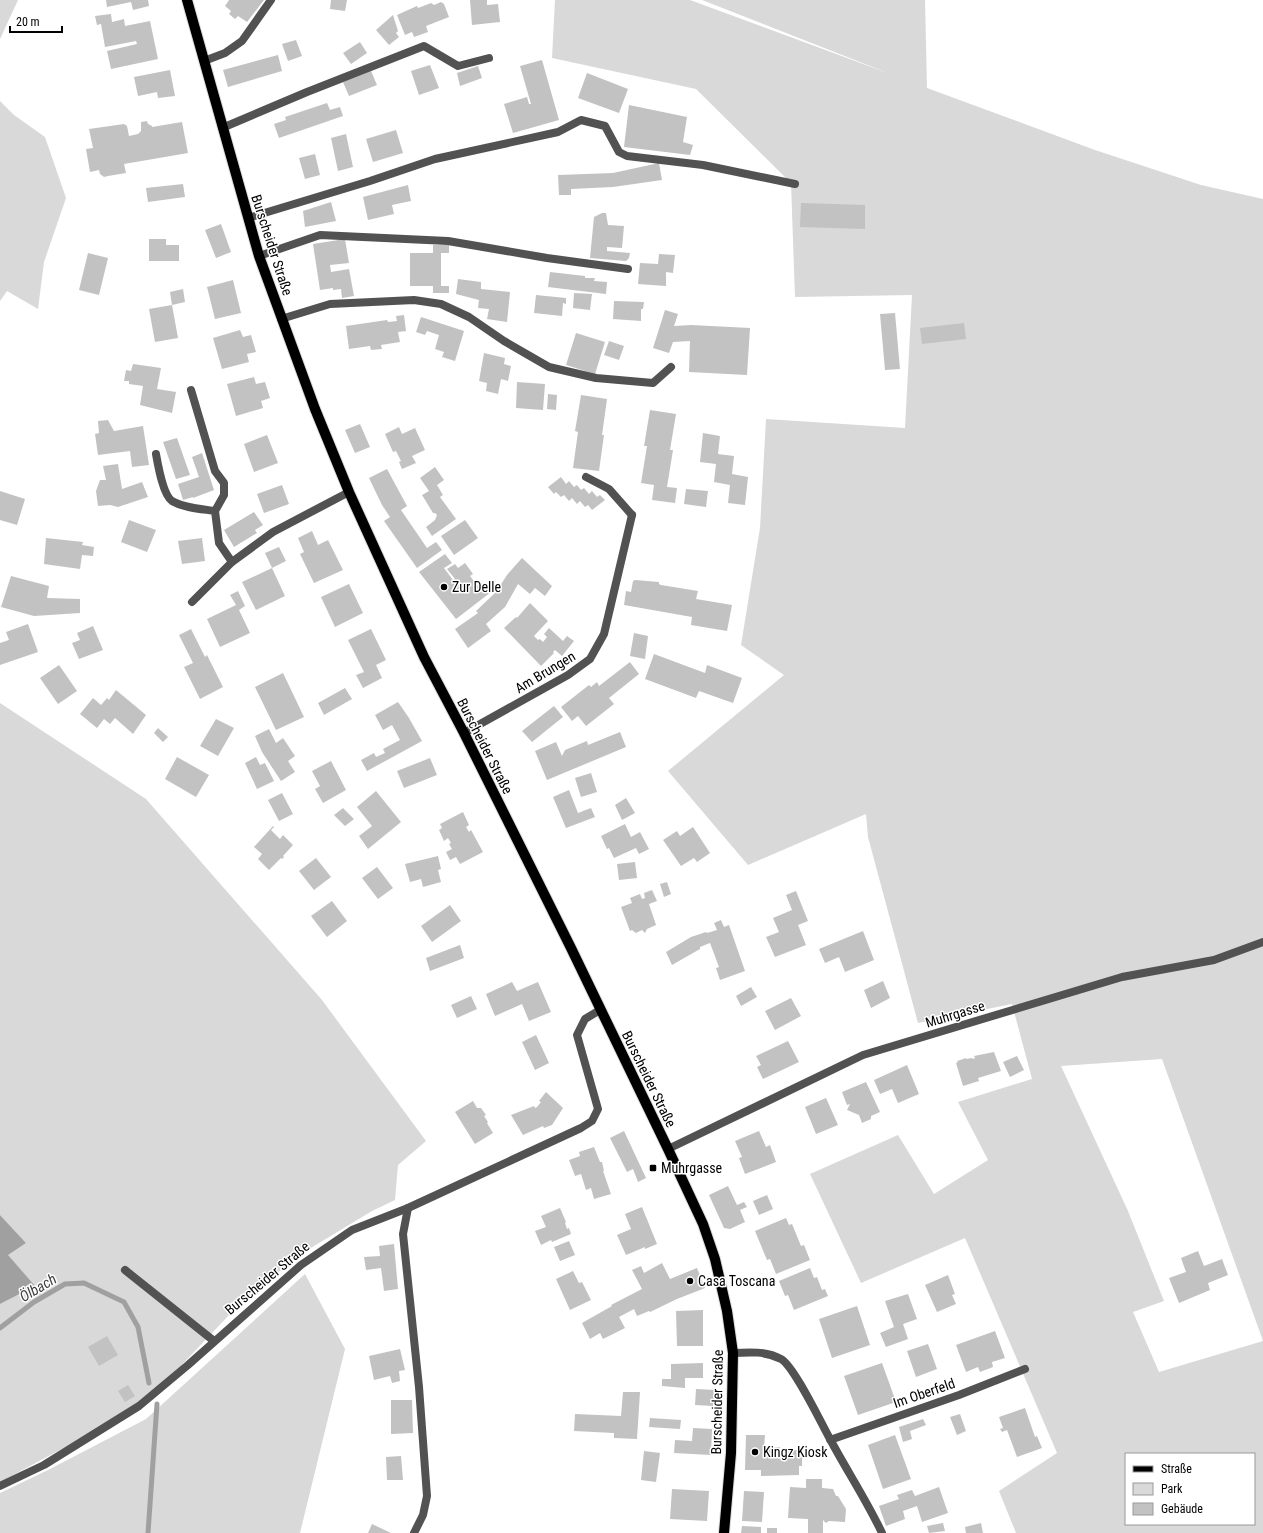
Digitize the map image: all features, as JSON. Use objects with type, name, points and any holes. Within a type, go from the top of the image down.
[{"type":"main road","name":"Burscheider Straße","points":[[187,0],[259,256],[281,319],[349,492],[424,657],[464,733],[668,1149],[703,1224],[715,1259],[733,1353],[731,1453],[724,1533]]},
{"type":"street","points":[[204,61],[225,52],[242,41],[271,0]]},
{"type":"street","points":[[222,128],[307,92],[424,46],[458,66],[489,58]]},
{"type":"street","points":[[248,218],[370,181],[435,159],[558,132],[581,120],[605,126],[619,152],[627,156],[703,165],[795,184]]},
{"type":"street","points":[[259,256],[320,235],[448,241],[628,270]]},
{"type":"street","points":[[281,319],[330,304],[418,301],[441,304],[468,317],[504,341],[549,367],[596,378],[653,383],[671,367]]},
{"type":"street","points":[[191,390],[215,471],[224,483],[224,495],[215,511],[220,542],[232,562]]},
{"type":"street","points":[[156,454],[162,481],[171,500],[180,505],[215,511]]},
{"type":"street","name":"Am Brungen","points":[[464,733],[568,675],[590,659],[604,634],[632,515],[609,489],[586,477]]},
{"type":"street","points":[[192,602],[232,562],[273,532],[349,492]]},
{"type":"street","name":"Muhrgasse","points":[[668,1149],[863,1055],[1122,977],[1214,960],[1263,942]]},
{"type":"street","name":"Burscheider Straße","points":[[0,1486],[44,1465],[139,1406],[214,1342],[301,1264],[352,1230],[408,1208],[581,1128],[592,1121],[598,1109],[577,1035],[585,1019],[600,1010]]},
{"type":"street","points":[[408,1208],[403,1234],[420,1387],[427,1496],[423,1515],[414,1533]]},
{"type":"street","points":[[125,1270],[214,1342]]},
{"type":"street","points":[[733,1353],[753,1352],[769,1354],[782,1360],[792,1370],[882,1533]]},
{"type":"street","name":"Im Oberfeld","points":[[830,1440],[952,1397],[1025,1369]]},
{"type":"green space","points":[[0,0],[18,0],[0,39]]},
{"type":"green space","points":[[555,0],[690,0],[893,75],[702,0],[925,0],[927,88],[1095,150],[1201,185],[1263,199],[1263,1341],[1263,1533],[1016,1533],[999,1491],[1057,1453],[965,1238],[861,1283],[810,1174],[898,1135],[934,1194],[988,1160],[958,1102],[1032,1079],[1012,1004],[918,1023],[868,837],[866,814],[748,865],[668,771],[784,675],[741,645],[760,528],[766,419],[905,428],[912,295],[795,297],[791,183],[696,89],[552,58]],"holes":[[[1162,1059],[1263,1341],[1159,1372],[1133,1312],[1164,1301],[1128,1211],[1061,1066]]]},
{"type":"green space","points":[[0,101],[14,115],[45,137],[66,198],[44,262],[38,309],[7,291],[0,301]]},
{"type":"green space","points":[[0,703],[146,799],[322,1000],[426,1141],[398,1165],[395,1200],[372,1211],[296,1257],[231,1313],[155,1393],[73,1443],[0,1482],[0,1304],[34,1286],[7,1255],[26,1243],[0,1215]]},
{"type":"green space","points":[[305,1274],[345,1349],[300,1533],[0,1533],[0,1493],[146,1419]]},
{"type":"shaded area","points":[[0,1215],[26,1243],[8,1255],[35,1286],[0,1304]]},
{"type":"building","points":[[106,0],[148,0],[149,6],[133,10],[131,2],[107,7]]},
{"type":"building","points":[[229,0],[264,0],[247,22],[238,16],[235,19],[229,14],[231,11],[225,6]]},
{"type":"building","points":[[331,0],[347,0],[345,11],[330,9]]},
{"type":"building","points":[[470,0],[487,0],[487,5],[498,4],[500,22],[472,25]]},
{"type":"building","points":[[441,2],[444,4],[449,17],[426,26],[428,32],[414,37],[412,32],[405,35],[397,15],[417,6],[418,8],[431,3],[434,5]]},
{"type":"building","points":[[111,14],[112,22],[124,19],[125,26],[150,21],[158,59],[111,69],[107,51],[137,44],[136,41],[105,47],[101,24],[97,25],[95,16]]},
{"type":"building","points":[[393,15],[398,31],[396,33],[399,37],[389,45],[376,30]]},
{"type":"building","points":[[296,40],[302,56],[288,61],[282,44]]},
{"type":"building","points":[[360,42],[367,53],[351,64],[343,53]]},
{"type":"building","points":[[278,55],[282,71],[228,87],[223,70]]},
{"type":"building","points":[[542,60],[559,120],[513,133],[504,104],[527,97],[529,104],[531,104],[520,66]]},
{"type":"building","points":[[430,65],[439,88],[419,95],[411,71]]},
{"type":"building","points":[[478,66],[482,78],[460,86],[457,73]]},
{"type":"building","points":[[170,70],[175,96],[158,98],[157,92],[138,96],[134,77]]},
{"type":"building","points":[[371,71],[377,85],[349,96],[343,82]]},
{"type":"building","points":[[587,73],[628,89],[619,113],[578,98]]},
{"type":"building","points":[[327,103],[330,110],[340,107],[343,116],[279,138],[274,124],[286,120],[285,117]]},
{"type":"building","points":[[629,105],[687,117],[683,142],[693,145],[690,155],[624,147]]},
{"type":"building","points":[[147,121],[152,127],[182,122],[188,153],[124,164],[126,173],[104,177],[100,174],[99,170],[90,172],[86,149],[93,148],[89,129],[124,124],[127,126],[129,136],[138,134],[141,131],[141,122]]},
{"type":"building","points":[[396,130],[403,153],[373,162],[366,139]]},
{"type":"building","points":[[346,134],[353,167],[338,171],[331,138]]},
{"type":"building","points":[[315,154],[320,175],[305,179],[299,158]]},
{"type":"building","points":[[659,163],[662,180],[613,187],[571,189],[571,195],[559,195],[558,175],[613,173]]},
{"type":"building","points":[[183,184],[185,197],[148,202],[146,188]]},
{"type":"building","points":[[408,185],[411,201],[392,205],[394,214],[368,220],[363,197]]},
{"type":"building","points":[[331,202],[336,221],[305,227],[303,211]]},
{"type":"building","points":[[801,203],[865,205],[865,229],[800,227]]},
{"type":"building","points":[[602,213],[606,213],[608,225],[624,226],[622,248],[607,247],[607,251],[630,253],[629,258],[626,261],[590,258],[594,217]]},
{"type":"building","points":[[221,224],[231,252],[216,258],[205,230]]},
{"type":"building","points":[[149,239],[166,239],[166,245],[179,245],[179,261],[149,261]]},
{"type":"building","points":[[345,239],[349,263],[330,265],[331,272],[349,269],[354,296],[342,298],[341,289],[333,290],[333,288],[320,290],[313,244]]},
{"type":"building","points":[[433,245],[449,245],[449,253],[441,253],[441,286],[449,286],[449,293],[433,293],[433,286],[410,286],[410,253],[433,253]]},
{"type":"building","points":[[88,253],[108,258],[99,295],[79,290]]},
{"type":"building","points":[[659,254],[675,255],[673,273],[666,272],[666,286],[638,284],[640,263],[658,264]]},
{"type":"building","points":[[550,272],[585,276],[585,278],[595,278],[594,281],[607,282],[606,294],[548,287]]},
{"type":"building","points":[[458,279],[481,282],[481,289],[510,292],[507,322],[487,319],[489,309],[478,308],[479,300],[456,294]]},
{"type":"building","points":[[233,280],[241,313],[215,319],[207,287]]},
{"type":"building","points":[[183,289],[185,302],[172,305],[170,292]]},
{"type":"building","points":[[574,293],[592,294],[590,310],[573,308]]},
{"type":"building","points":[[536,295],[566,298],[566,304],[563,303],[562,316],[534,313]]},
{"type":"building","points":[[614,301],[644,302],[643,309],[641,309],[641,321],[613,319]]},
{"type":"building","points":[[172,305],[178,338],[155,342],[149,309]]},
{"type":"building","points":[[665,310],[678,314],[674,326],[691,325],[750,328],[747,375],[689,372],[690,341],[673,342],[669,353],[653,348]]},
{"type":"building","points":[[895,313],[900,369],[885,370],[880,314]]},
{"type":"building","points":[[404,315],[406,331],[398,332],[400,342],[381,345],[382,349],[371,350],[370,346],[349,349],[346,326],[387,320],[388,322],[397,321],[396,316]]},
{"type":"building","points":[[421,317],[464,331],[455,361],[442,357],[444,352],[435,349],[439,335],[427,331],[425,335],[416,332]]},
{"type":"building","points":[[964,323],[966,339],[922,344],[920,328]]},
{"type":"building","points":[[240,330],[243,337],[251,335],[256,352],[247,354],[249,362],[222,369],[213,338]]},
{"type":"building","points":[[576,333],[605,342],[595,374],[566,365]]},
{"type":"building","points":[[609,341],[624,346],[619,360],[604,355]]},
{"type":"building","points":[[484,353],[505,358],[504,364],[511,366],[508,381],[501,379],[498,394],[486,391],[487,383],[479,381]]},
{"type":"building","points":[[133,364],[161,368],[157,389],[176,392],[172,413],[140,405],[143,386],[129,384],[129,381],[124,381],[126,370],[131,371]]},
{"type":"building","points":[[254,377],[256,384],[265,382],[270,398],[261,401],[263,408],[236,416],[227,384]]},
{"type":"building","points":[[517,382],[545,384],[543,410],[516,408]]},
{"type":"building","points":[[548,394],[557,395],[556,410],[547,409]]},
{"type":"building","points":[[581,395],[607,399],[599,471],[573,468],[578,432],[575,431]]},
{"type":"building","points":[[650,410],[676,414],[670,450],[673,450],[667,487],[677,488],[675,503],[652,500],[654,485],[641,483],[647,446],[644,446]]},
{"type":"building","points":[[108,420],[114,431],[143,426],[149,465],[132,467],[130,451],[98,455],[95,434],[99,433],[98,421]]},
{"type":"building","points":[[360,424],[370,447],[355,453],[345,430]]},
{"type":"building","points":[[399,427],[402,434],[415,428],[425,450],[412,456],[416,463],[402,469],[399,462],[401,461],[396,451],[393,452],[385,434]]},
{"type":"building","points":[[703,433],[720,436],[718,454],[734,456],[732,474],[748,477],[745,505],[728,503],[730,485],[714,482],[716,464],[700,462]]},
{"type":"building","points":[[267,435],[278,463],[254,472],[244,444]]},
{"type":"building","points":[[177,438],[190,475],[176,479],[163,442]]},
{"type":"building","points":[[202,453],[214,490],[183,500],[178,484],[199,477],[192,457]]},
{"type":"building","points":[[118,464],[122,489],[142,482],[148,497],[118,507],[110,505],[98,506],[96,491],[100,480],[106,480],[103,466]]},
{"type":"building","points":[[435,467],[444,480],[437,485],[443,495],[440,497],[456,519],[432,536],[426,527],[435,520],[437,515],[433,513],[422,495],[429,491],[420,478]]},
{"type":"building","points":[[387,469],[407,506],[401,510],[427,548],[436,542],[442,550],[417,568],[384,521],[390,517],[382,505],[369,478]]},
{"type":"building","points":[[561,477],[566,484],[569,481],[574,487],[577,485],[581,490],[584,488],[589,494],[592,491],[597,497],[600,495],[605,500],[592,510],[588,505],[585,507],[580,501],[577,504],[572,498],[569,501],[564,495],[561,497],[556,492],[554,494],[548,487]]},
{"type":"building","points":[[282,485],[289,504],[264,513],[257,494]]},
{"type":"building","points":[[686,489],[708,491],[706,507],[684,504]]},
{"type":"building","points":[[0,491],[25,499],[17,525],[0,520]]},
{"type":"building","points":[[254,512],[263,525],[255,530],[257,533],[234,547],[224,530]]},
{"type":"building","points":[[129,520],[156,530],[147,552],[121,542]]},
{"type":"building","points":[[465,520],[478,538],[454,555],[441,536]]},
{"type":"building","points":[[312,531],[318,545],[328,540],[343,570],[314,583],[300,554],[304,552],[298,538]]},
{"type":"building","points":[[46,538],[83,542],[82,545],[94,547],[93,556],[82,555],[80,569],[44,564]]},
{"type":"building","points":[[202,538],[205,561],[182,564],[178,541]]},
{"type":"building","points":[[279,547],[286,561],[272,568],[265,553]]},
{"type":"building","points":[[445,554],[452,563],[444,568],[453,580],[455,579],[447,569],[455,564],[458,568],[465,563],[473,574],[470,576],[482,591],[491,584],[495,589],[456,619],[419,572]]},
{"type":"building","points":[[522,558],[552,586],[545,596],[535,588],[530,594],[518,584],[505,607],[486,624],[491,631],[468,648],[455,629],[478,613],[476,611],[496,592],[507,575]]},
{"type":"building","points":[[272,568],[285,596],[256,610],[242,582]]},
{"type":"building","points":[[11,576],[49,586],[47,598],[80,599],[80,613],[34,616],[1,607]]},
{"type":"building","points":[[633,581],[659,582],[661,585],[698,591],[696,599],[732,605],[727,631],[691,625],[692,617],[624,605],[626,591],[631,592]]},
{"type":"building","points":[[349,584],[363,613],[335,627],[321,597]]},
{"type":"building","points":[[238,591],[245,606],[239,610],[250,633],[220,647],[207,619],[236,605],[230,595]]},
{"type":"building","points":[[530,603],[548,621],[534,636],[538,640],[540,639],[543,642],[547,637],[544,634],[549,628],[563,641],[567,636],[574,641],[562,656],[555,650],[553,652],[554,653],[541,666],[504,628],[516,617],[517,618]]},
{"type":"building","points":[[28,624],[38,652],[0,665],[0,643],[9,640],[6,632]]},
{"type":"building","points":[[93,626],[103,650],[79,659],[72,643],[80,640],[77,633]]},
{"type":"building","points":[[191,629],[205,657],[207,655],[223,687],[200,699],[184,667],[193,663],[179,635]]},
{"type":"building","points":[[371,629],[386,660],[376,665],[382,678],[363,688],[356,675],[364,672],[348,640]]},
{"type":"building","points":[[634,633],[648,636],[645,659],[630,656]]},
{"type":"building","points":[[654,654],[705,673],[707,665],[742,678],[733,703],[699,691],[696,698],[645,679]]},
{"type":"building","points":[[630,662],[639,674],[609,698],[614,704],[586,726],[578,716],[572,721],[561,707],[589,685],[591,687],[597,682],[599,686]]},
{"type":"building","points":[[59,665],[77,691],[58,704],[40,678]]},
{"type":"building","points":[[283,673],[304,717],[276,730],[255,687]]},
{"type":"building","points":[[345,688],[352,699],[324,715],[318,703]]},
{"type":"building","points":[[116,690],[146,715],[133,734],[115,718],[110,724],[104,719],[97,728],[80,714],[93,698],[101,705],[107,698],[109,700]]},
{"type":"building","points":[[398,702],[422,741],[367,771],[361,760],[374,753],[376,757],[385,753],[383,749],[400,740],[392,725],[383,730],[375,715]]},
{"type":"building","points":[[554,706],[563,717],[532,742],[522,731]]},
{"type":"building","points":[[216,719],[234,728],[218,756],[200,746]]},
{"type":"building","points":[[158,728],[168,737],[163,742],[154,733]]},
{"type":"building","points":[[269,729],[276,743],[283,738],[295,756],[288,761],[295,772],[281,781],[262,752],[255,736]]},
{"type":"building","points":[[620,732],[626,747],[547,780],[535,751],[556,742],[562,756],[565,750],[587,741],[588,745]]},
{"type":"building","points":[[177,757],[209,775],[196,797],[165,779]]},
{"type":"building","points":[[256,757],[260,765],[265,763],[274,781],[257,789],[245,763]]},
{"type":"building","points":[[430,758],[437,775],[404,788],[397,771]]},
{"type":"building","points":[[331,761],[346,790],[323,803],[315,789],[320,786],[312,771]]},
{"type":"building","points":[[591,773],[597,792],[581,797],[575,778]]},
{"type":"building","points":[[569,790],[578,813],[591,808],[595,817],[566,828],[553,797]]},
{"type":"building","points":[[376,791],[401,822],[368,849],[359,836],[372,826],[357,807]]},
{"type":"building","points":[[282,793],[293,814],[279,821],[268,800]]},
{"type":"building","points":[[626,798],[635,813],[622,820],[615,805]]},
{"type":"building","points":[[343,808],[354,819],[345,826],[334,815]]},
{"type":"building","points":[[463,812],[469,825],[466,827],[469,832],[471,830],[483,852],[460,864],[456,857],[450,860],[446,852],[452,849],[449,844],[451,843],[448,838],[444,841],[439,830],[442,828],[440,824]]},
{"type":"building","points":[[625,824],[631,837],[640,832],[649,849],[639,854],[636,848],[614,858],[609,848],[607,849],[601,836]]},
{"type":"building","points":[[273,826],[274,827],[271,830],[280,839],[283,835],[293,845],[283,856],[284,857],[282,859],[281,858],[269,870],[258,859],[262,854],[254,847]]},
{"type":"building","points":[[693,827],[710,853],[697,862],[694,858],[681,866],[663,840],[677,831],[680,836]]},
{"type":"building","points":[[438,856],[441,869],[438,870],[441,882],[423,887],[421,879],[410,882],[405,864]]},
{"type":"building","points":[[316,858],[331,877],[314,890],[299,871]]},
{"type":"building","points":[[635,862],[637,878],[619,880],[617,864]]},
{"type":"building","points":[[377,867],[393,888],[378,899],[362,878]]},
{"type":"building","points":[[667,882],[671,894],[664,897],[660,884]]},
{"type":"building","points":[[652,890],[657,901],[649,904],[656,925],[647,929],[645,933],[642,930],[636,933],[632,930],[630,931],[621,907],[632,903],[630,898],[640,894],[642,899],[645,898],[644,893]]},
{"type":"building","points":[[796,891],[808,921],[798,925],[806,945],[775,957],[766,937],[779,932],[773,918],[792,910],[786,895]]},
{"type":"building","points":[[332,901],[347,921],[327,937],[311,916]]},
{"type":"building","points":[[450,905],[461,921],[432,942],[421,926]]},
{"type":"building","points":[[721,920],[724,927],[729,925],[745,971],[720,980],[716,968],[719,967],[710,943],[700,947],[700,949],[672,965],[666,952],[691,937],[717,930],[714,923]]},
{"type":"building","points":[[863,931],[874,960],[845,972],[839,957],[825,963],[819,949]]},
{"type":"building","points":[[460,945],[464,958],[430,971],[426,958]]},
{"type":"building","points":[[883,981],[890,998],[871,1008],[864,990]]},
{"type":"building","points":[[512,982],[517,991],[538,982],[551,1012],[529,1021],[522,1004],[495,1016],[486,994]]},
{"type":"building","points":[[751,987],[757,997],[741,1006],[736,996]]},
{"type":"building","points":[[471,996],[477,1009],[457,1018],[451,1005]]},
{"type":"building","points":[[791,998],[801,1016],[775,1030],[765,1011]]},
{"type":"building","points":[[536,1035],[549,1063],[535,1070],[522,1042]]},
{"type":"building","points":[[788,1041],[799,1062],[763,1079],[757,1067],[761,1065],[756,1056]]},
{"type":"building","points":[[994,1052],[1001,1071],[978,1078],[979,1081],[963,1086],[956,1063],[958,1062],[957,1061],[966,1058],[973,1059],[975,1058],[974,1056]]},
{"type":"building","points":[[1017,1056],[1024,1070],[1010,1077],[1003,1062]]},
{"type":"building","points":[[907,1065],[919,1094],[898,1103],[892,1089],[880,1094],[874,1080]]},
{"type":"building","points":[[866,1082],[880,1112],[871,1116],[871,1119],[862,1123],[859,1115],[847,1110],[850,1104],[847,1105],[842,1092]]},
{"type":"building","points":[[546,1092],[563,1108],[552,1125],[544,1128],[543,1126],[523,1135],[511,1115],[534,1106],[535,1108],[537,1107],[541,1102],[539,1101]]},
{"type":"building","points":[[826,1098],[838,1125],[816,1134],[805,1107]]},
{"type":"building","points":[[473,1101],[477,1108],[481,1108],[486,1115],[484,1116],[493,1133],[475,1144],[455,1112]]},
{"type":"building","points":[[624,1131],[646,1178],[638,1182],[633,1169],[627,1172],[610,1138]]},
{"type":"building","points":[[759,1131],[766,1147],[770,1145],[776,1162],[745,1174],[739,1158],[742,1157],[735,1141]]},
{"type":"building","points":[[594,1147],[600,1162],[602,1162],[603,1171],[611,1194],[594,1199],[591,1188],[586,1190],[581,1174],[575,1176],[569,1160],[580,1156],[579,1152]]},
{"type":"building","points":[[728,1186],[737,1205],[744,1202],[747,1207],[740,1210],[745,1222],[730,1229],[724,1228],[709,1195]]},
{"type":"building","points":[[767,1195],[773,1209],[759,1215],[753,1201]]},
{"type":"building","points":[[642,1207],[657,1244],[626,1255],[617,1235],[631,1229],[625,1214]]},
{"type":"building","points":[[560,1208],[566,1222],[567,1229],[569,1228],[571,1234],[552,1242],[551,1240],[541,1245],[535,1231],[546,1227],[541,1216]]},
{"type":"building","points":[[786,1218],[789,1225],[792,1224],[801,1246],[804,1245],[810,1260],[776,1274],[770,1259],[767,1260],[755,1231]]},
{"type":"building","points":[[569,1241],[575,1255],[560,1261],[554,1247]]},
{"type":"building","points":[[394,1244],[398,1289],[384,1291],[381,1268],[366,1270],[364,1257],[380,1256],[379,1246]]},
{"type":"building","points":[[1198,1251],[1204,1266],[1222,1259],[1228,1275],[1208,1283],[1210,1290],[1179,1303],[1169,1278],[1186,1272],[1181,1258]]},
{"type":"building","points":[[662,1263],[670,1279],[697,1268],[705,1288],[650,1312],[649,1311],[637,1316],[634,1309],[619,1317],[625,1328],[603,1339],[600,1333],[590,1339],[582,1323],[612,1306],[611,1305],[642,1289],[632,1270],[641,1266],[644,1273]]},
{"type":"building","points":[[810,1268],[814,1278],[817,1277],[822,1290],[825,1289],[828,1296],[794,1310],[788,1295],[785,1296],[779,1281]]},
{"type":"building","points":[[573,1271],[579,1283],[582,1282],[591,1300],[570,1310],[556,1279]]},
{"type":"building","points":[[948,1275],[955,1294],[952,1295],[956,1304],[937,1312],[925,1285]]},
{"type":"building","points":[[908,1294],[917,1319],[903,1324],[908,1339],[886,1347],[880,1333],[894,1327],[885,1301]]},
{"type":"building","points":[[857,1306],[870,1345],[832,1358],[819,1319]]},
{"type":"building","points":[[703,1310],[703,1346],[677,1346],[676,1311]]},
{"type":"building","points":[[995,1331],[1005,1358],[992,1362],[993,1367],[980,1372],[978,1367],[966,1372],[956,1345]]},
{"type":"building","points":[[107,1336],[118,1355],[99,1366],[88,1347]]},
{"type":"building","points":[[928,1344],[937,1369],[916,1377],[907,1351]]},
{"type":"building","points":[[400,1349],[405,1370],[399,1371],[400,1381],[392,1383],[390,1376],[374,1380],[369,1356]]},
{"type":"building","points":[[703,1363],[703,1378],[685,1378],[685,1388],[662,1386],[662,1379],[671,1379],[671,1364]]},
{"type":"building","points":[[882,1363],[896,1402],[858,1415],[844,1376]]},
{"type":"building","points":[[128,1385],[135,1396],[125,1402],[118,1391]]},
{"type":"building","points":[[696,1389],[715,1390],[713,1406],[695,1405]]},
{"type":"building","points":[[623,1392],[640,1392],[637,1439],[614,1438],[614,1433],[574,1431],[575,1414],[621,1416]]},
{"type":"building","points":[[391,1400],[412,1400],[413,1433],[391,1434]]},
{"type":"building","points":[[1025,1408],[1035,1437],[1037,1436],[1042,1448],[1017,1457],[1007,1430],[1002,1432],[1000,1429],[1003,1428],[999,1417]]},
{"type":"building","points":[[960,1414],[966,1431],[957,1435],[950,1417]]},
{"type":"building","points":[[650,1418],[681,1420],[680,1429],[649,1427]]},
{"type":"building","points":[[923,1419],[926,1425],[910,1431],[912,1439],[903,1442],[899,1427]]},
{"type":"building","points":[[693,1428],[712,1429],[711,1455],[674,1453],[675,1440],[692,1441]]},
{"type":"building","points":[[746,1435],[765,1435],[764,1448],[780,1447],[780,1450],[802,1450],[802,1466],[799,1466],[799,1475],[761,1476],[761,1470],[745,1470]]},
{"type":"building","points":[[895,1435],[911,1479],[883,1489],[868,1445]]},
{"type":"building","points":[[644,1451],[660,1453],[656,1482],[641,1480]]},
{"type":"building","points":[[401,1456],[403,1480],[387,1480],[386,1457]]},
{"type":"building","points":[[806,1479],[822,1479],[822,1488],[833,1489],[836,1496],[838,1496],[846,1509],[845,1522],[829,1521],[826,1523],[823,1520],[823,1533],[808,1533],[808,1519],[788,1518],[790,1487],[806,1488]]},
{"type":"building","points":[[939,1487],[948,1513],[922,1522],[917,1506],[903,1511],[905,1519],[886,1526],[879,1506],[899,1499],[897,1495],[912,1490],[915,1496]]},
{"type":"building","points":[[672,1489],[709,1491],[707,1521],[670,1519]]},
{"type":"building","points":[[744,1491],[764,1492],[762,1522],[742,1521]]},
{"type":"building","points":[[943,1523],[945,1531],[929,1533],[927,1526]]},
{"type":"building","points":[[981,1523],[983,1533],[966,1533],[965,1527]]},
{"type":"building","points":[[372,1524],[391,1533],[368,1533]]},
{"type":"building","points":[[742,1526],[761,1527],[761,1533],[741,1533]]},
{"type":"building","points":[[767,1528],[777,1528],[777,1533],[767,1533]]},
{"type":"waterway","name":"Ölbach","points":[[0,1328],[34,1302],[65,1284],[84,1283],[124,1302],[138,1327],[149,1383]]},
{"type":"waterway","name":"Ölbach","points":[[148,1533],[157,1404]]},
{"type":"place","name":"Zur Delle","points":[[444,587]]},
{"type":"place","name":"Muhrgasse","points":[[653,1168]]},
{"type":"place","name":"Casa Toscana","points":[[690,1281]]},
{"type":"place","name":"Kingz Kiosk","points":[[755,1452]]}]
